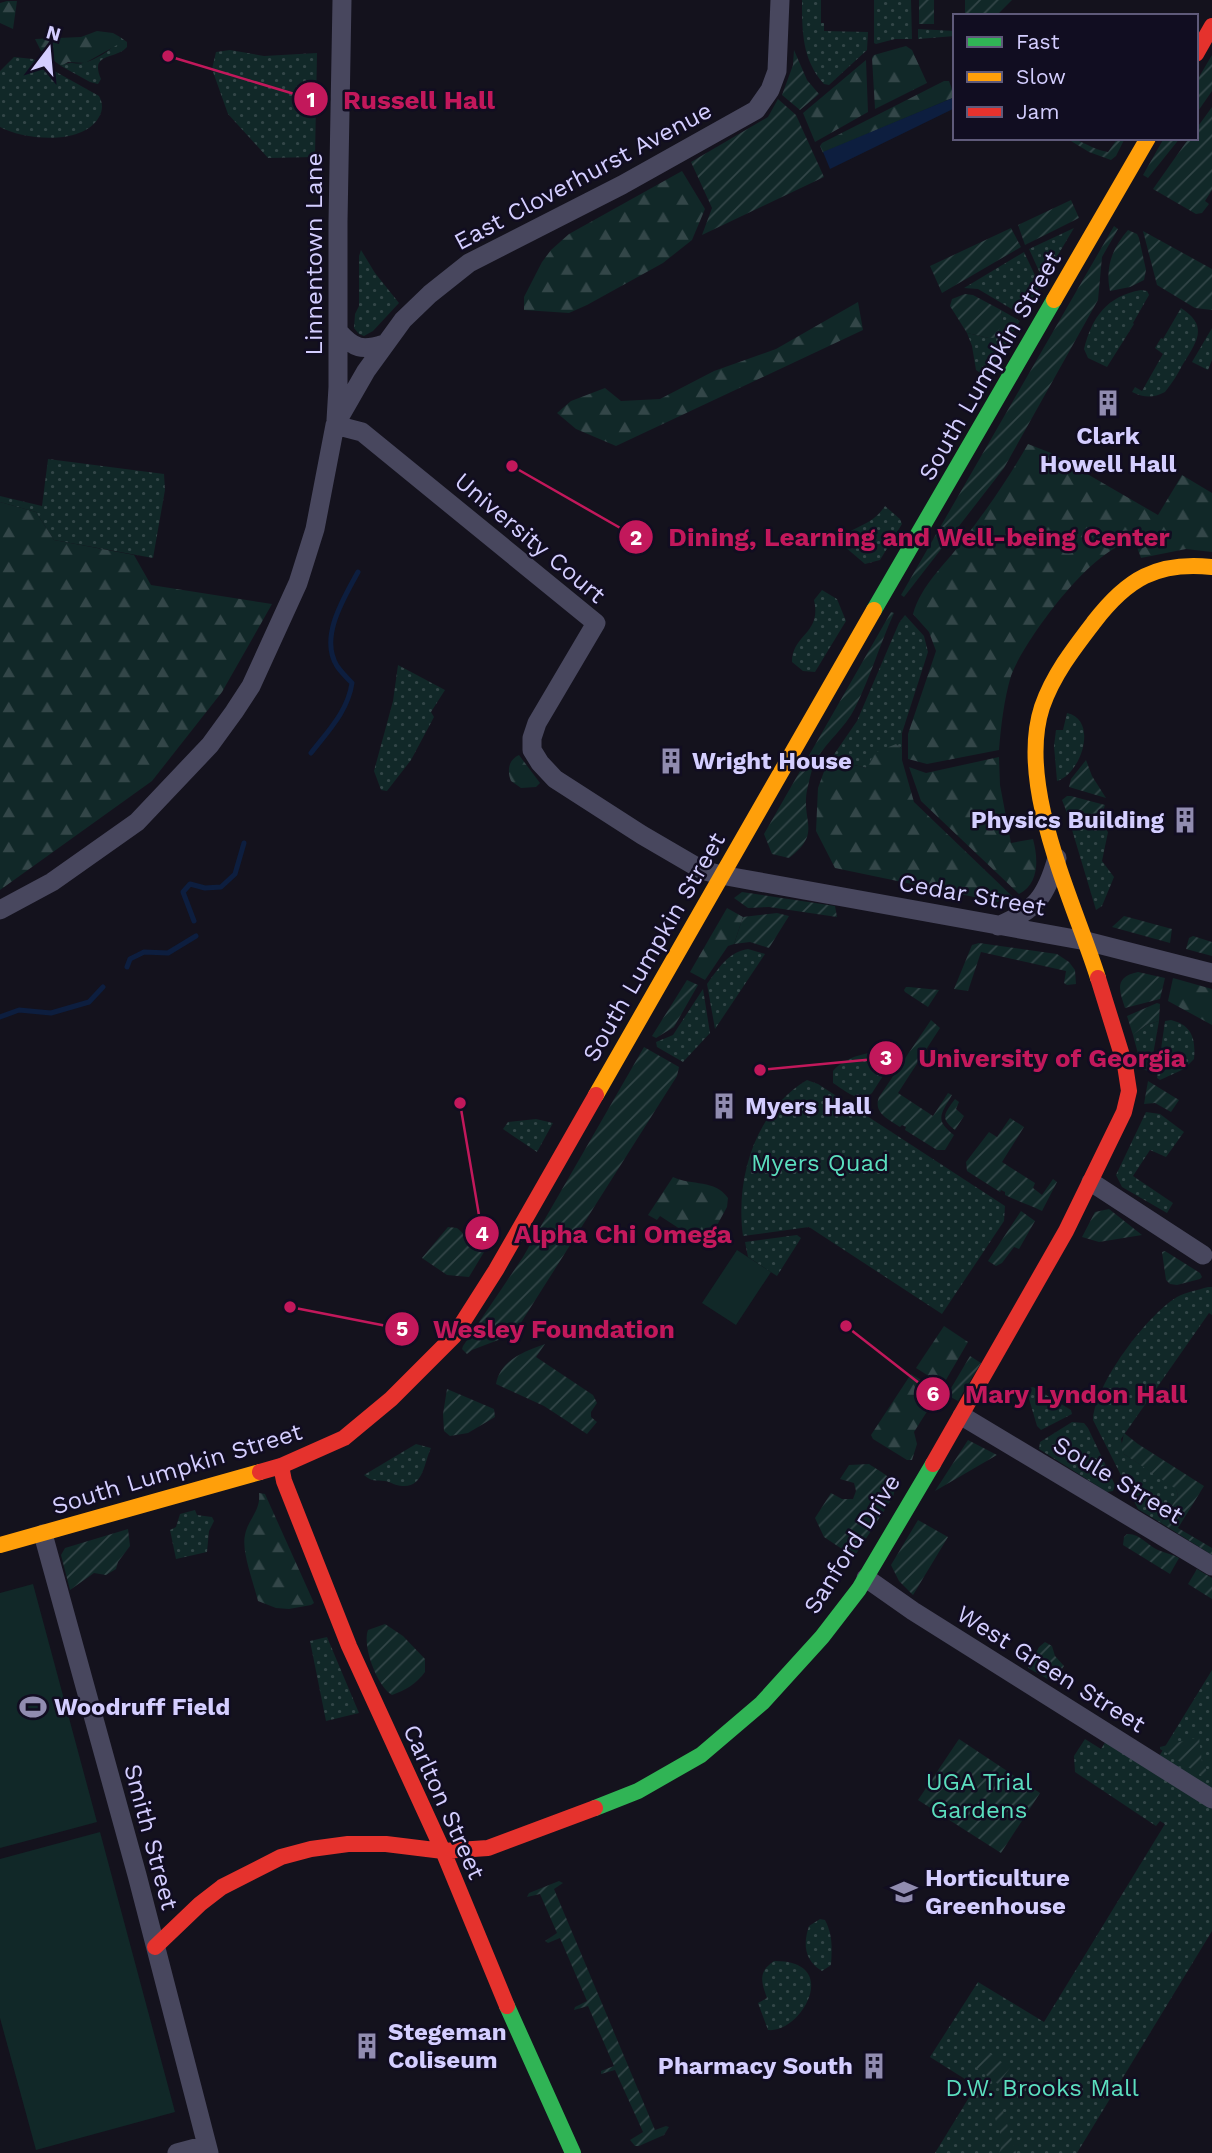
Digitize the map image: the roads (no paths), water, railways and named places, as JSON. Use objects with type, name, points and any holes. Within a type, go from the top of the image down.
[{"type":"street","name":"Linnentown Lane","points":[[335,425],[342,0]]},
{"type":"street","name":"East Cloverhurst Avenue","points":[[0,910],[52,882],[137,822],[210,745],[234,712],[251,686],[299,583],[315,529],[335,425],[384,344],[403,320],[469,263],[622,186],[756,110],[770,90],[777,71],[780,0]]},
{"type":"street","points":[[1198,50],[1212,26]]},
{"type":"street","name":"South Lumpkin Street","points":[[0,1545],[281,1466],[347,1436],[391,1399],[454,1336],[496,1270],[721,875],[1147,140]]},
{"type":"street","points":[[338,331],[348,342],[359,347],[369,349],[384,344]]},
{"type":"street","name":"University Court","points":[[335,425],[362,432],[596,623],[537,723],[532,738],[533,750],[540,763],[558,781],[702,870],[721,875]]},
{"type":"street","name":"Sanford Drive","points":[[155,1947],[222,1887],[281,1857],[311,1849],[348,1844],[386,1844],[443,1852],[488,1848],[638,1790],[701,1755],[753,1712],[792,1673],[822,1637],[866,1578],[1033,1292],[1091,1182],[1124,1112],[1129,1091],[1125,1065],[1058,857],[1038,784],[1035,744],[1038,721],[1056,678],[1111,600],[1143,574],[1180,565],[1212,567]]},
{"type":"street","points":[[997,926],[1036,905],[1046,892],[1058,857]]},
{"type":"street","name":"Cedar Street","points":[[721,875],[1086,940],[1212,973]]},
{"type":"street","points":[[1091,1182],[1203,1255]]},
{"type":"street","name":"Soule Street","points":[[962,1416],[1212,1566]]},
{"type":"street","name":"Carlton Street","points":[[281,1466],[284,1481],[341,1626],[443,1852],[510,2013],[573,2153]]},
{"type":"street","name":"Smith Street","points":[[43,1534],[208,2149]]},
{"type":"street","name":"West Green Street","points":[[866,1578],[1212,1799]]},
{"type":"street","points":[[177,2153],[208,2149]]},
{"type":"water","points":[[953,98],[953,109],[830,169],[823,152]]},
{"type":"waterway","points":[[311,753],[336,720],[350,693],[352,683],[337,666],[331,643],[336,618],[358,572]]},
{"type":"waterway","points":[[194,921],[183,892],[190,884],[205,888],[221,887],[235,874],[244,843]]},
{"type":"waterway","points":[[127,967],[130,959],[144,952],[168,953],[196,936]]},
{"type":"waterway","points":[[0,1017],[19,1010],[51,1013],[89,1002],[103,987]]},
{"type":"place","name":"Russell Hall","points":[[168,56]]},
{"type":"place","name":"Clark Howell Hall","points":[[1108,403]]},
{"type":"place","name":"Dining, Learning and Well-being Center","points":[[512,466]]},
{"type":"place","name":"Wright House","points":[[671,761]]},
{"type":"place","name":"Physics Building","points":[[1185,820]]},
{"type":"place","name":"University of Georgia","points":[[760,1070]]},
{"type":"place","name":"Alpha Chi Omega","points":[[460,1103]]},
{"type":"place","name":"Myers Hall","points":[[724,1106]]},
{"type":"place","name":"Wesley Foundation","points":[[290,1307]]},
{"type":"place","name":"Mary Lyndon Hall","points":[[846,1326]]},
{"type":"place","name":"Woodruff Field","points":[[33,1707]]},
{"type":"place","name":"Horticulture Greenhouse","points":[[904,1892]]},
{"type":"place","name":"Stegeman Coliseum","points":[[367,2046]]},
{"type":"place","name":"Pharmacy South","points":[[874,2066]]},
{"type":"park label","name":"Myers Quad","points":[[820,1163]]},
{"type":"park label","name":"UGA Trial Gardens","points":[[979,1796]]},
{"type":"park label","name":"D.W. Brooks Mall","points":[[1042,2088]]}]
